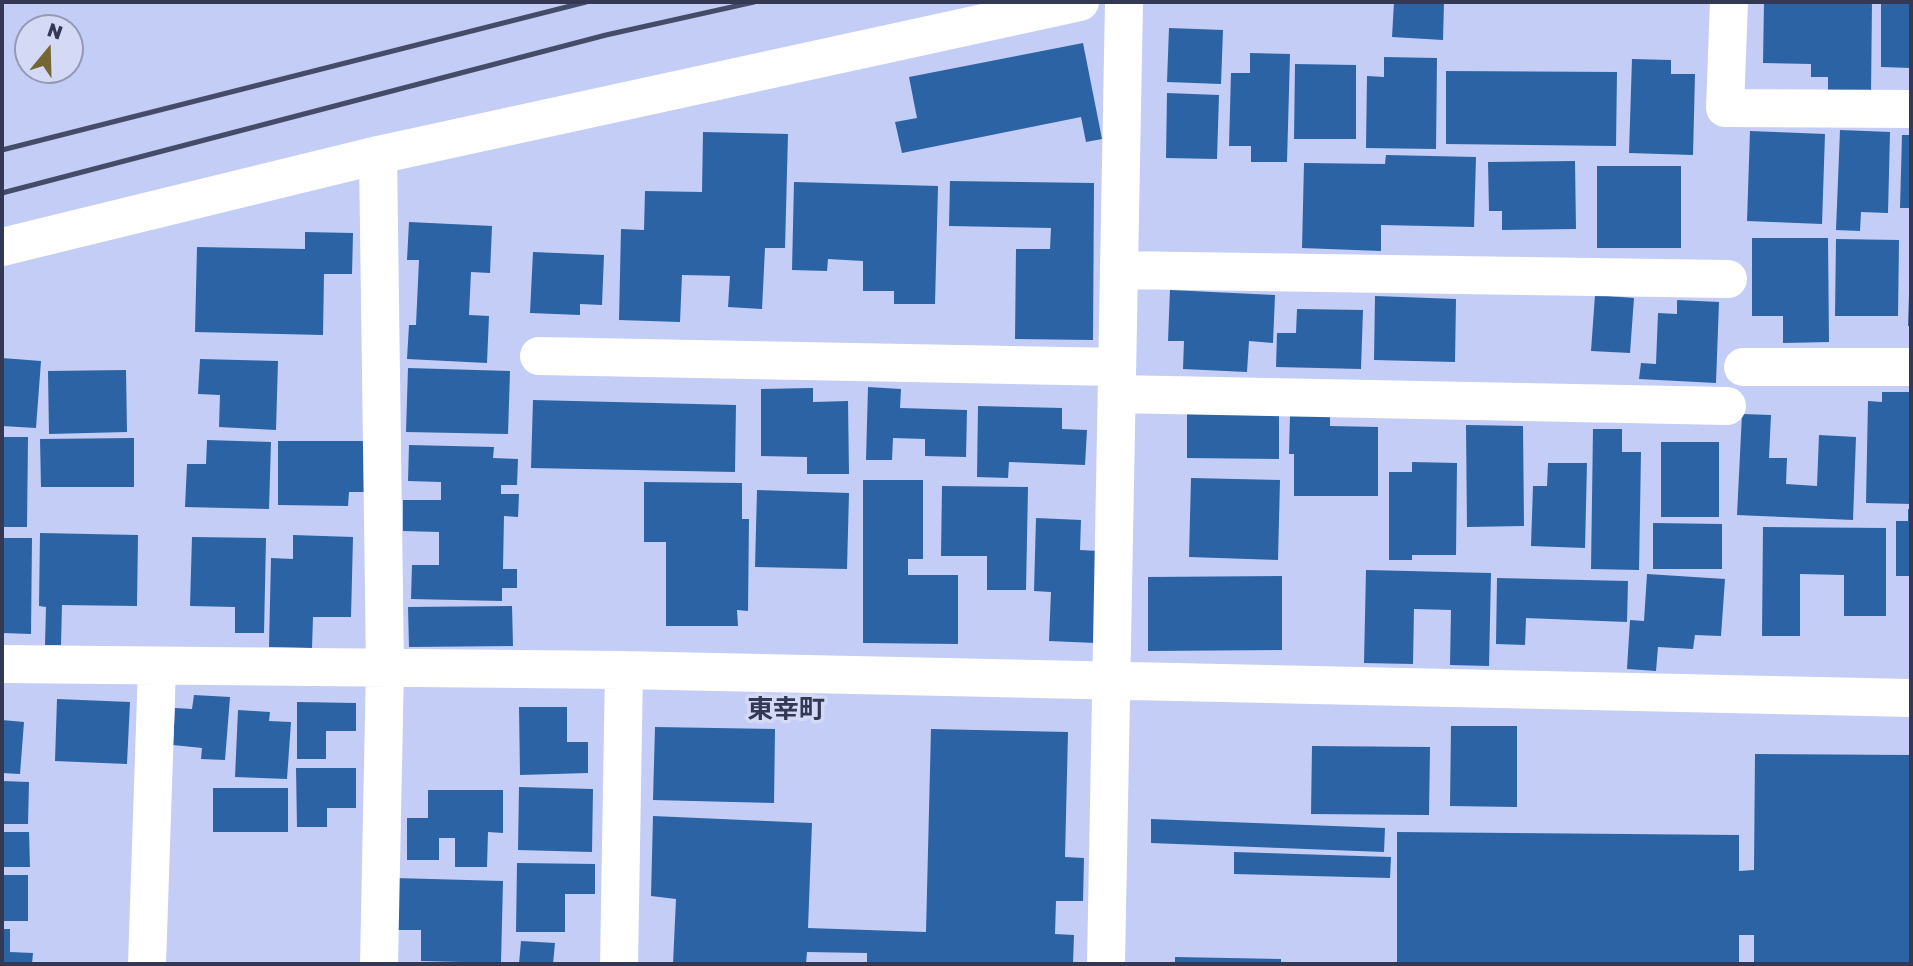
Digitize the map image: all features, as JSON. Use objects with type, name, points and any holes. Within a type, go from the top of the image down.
[{"type":"street","points":[[2,247],[378,155],[1080,2]]},
{"type":"street","points":[[1106,964],[1124,2]]},
{"type":"street","points":[[1729,2],[1725,108],[1911,109]]},
{"type":"street","points":[[378,155],[385,667],[379,964]]},
{"type":"street","points":[[1119,270],[1728,279]]},
{"type":"street","points":[[539,356],[1727,406]]},
{"type":"street","points":[[1743,366],[1911,367]]},
{"type":"street","points":[[2,664],[624,670],[1911,698]]},
{"type":"street","points":[[147,964],[157,667]]},
{"type":"street","points":[[619,964],[624,670]]},
{"type":"building","points":[[1394,2],[1444,2],[1443,40],[1392,37]]},
{"type":"building","points":[[1764,2],[1872,2],[1871,94],[1828,94],[1828,77],[1811,77],[1811,64],[1763,63]]},
{"type":"building","points":[[1881,2],[1911,2],[1911,68],[1881,67]]},
{"type":"building","points":[[1169,28],[1223,30],[1221,84],[1167,82]]},
{"type":"building","points":[[1083,43],[1102,139],[1086,142],[1081,117],[902,153],[895,122],[917,118],[909,77]]},
{"type":"building","points":[[1250,53],[1290,54],[1287,162],[1251,162],[1251,146],[1229,146],[1231,73],[1250,73]]},
{"type":"building","points":[[1384,57],[1437,58],[1436,149],[1366,148],[1367,76],[1384,77]]},
{"type":"building","points":[[1632,59],[1671,60],[1671,74],[1695,74],[1693,155],[1629,153]]},
{"type":"building","points":[[1295,64],[1356,65],[1356,139],[1294,139]]},
{"type":"building","points":[[1446,71],[1617,72],[1616,146],[1446,144]]},
{"type":"building","points":[[1167,93],[1219,95],[1217,159],[1166,158]]},
{"type":"building","points":[[1840,130],[1890,132],[1888,213],[1861,212],[1860,231],[1836,230]]},
{"type":"building","points":[[1750,131],[1825,134],[1822,224],[1747,221]]},
{"type":"building","points":[[703,132],[788,134],[785,248],[765,248],[762,309],[728,307],[730,276],[682,275],[680,322],[619,320],[621,229],[644,230],[645,191],[702,192]]},
{"type":"building","points":[[1902,135],[1911,135],[1911,208],[1900,208]]},
{"type":"building","points":[[1386,155],[1476,157],[1474,227],[1381,225],[1381,251],[1302,248],[1304,163],[1385,164]]},
{"type":"building","points":[[1575,161],[1576,229],[1502,230],[1502,211],[1489,211],[1488,162]]},
{"type":"building","points":[[1597,166],[1681,166],[1681,248],[1597,248]]},
{"type":"building","points":[[950,181],[1094,183],[1093,340],[1015,339],[1016,249],[1050,249],[1051,228],[949,226]]},
{"type":"building","points":[[794,182],[938,186],[935,304],[894,304],[894,291],[863,291],[863,261],[828,259],[827,271],[792,270]]},
{"type":"building","points":[[409,222],[492,226],[490,273],[471,272],[469,315],[489,316],[487,363],[407,359],[409,325],[416,325],[419,260],[407,260]]},
{"type":"building","points":[[305,232],[353,233],[352,274],[324,274],[323,335],[195,332],[197,247],[305,249]]},
{"type":"building","points":[[1752,238],[1828,238],[1829,342],[1783,343],[1783,316],[1752,316]]},
{"type":"building","points":[[1836,239],[1899,240],[1898,316],[1835,316]]},
{"type":"building","points":[[533,252],[604,255],[602,305],[580,304],[580,315],[530,313]]},
{"type":"building","points":[[1170,290],[1275,295],[1273,343],[1249,341],[1247,372],[1183,369],[1184,341],[1168,341]]},
{"type":"building","points":[[1595,295],[1634,298],[1630,353],[1591,351]]},
{"type":"building","points":[[1911,295],[1911,326],[1908,326]]},
{"type":"building","points":[[1375,296],[1456,299],[1455,362],[1374,360]]},
{"type":"building","points":[[1677,300],[1719,302],[1716,383],[1639,379],[1641,363],[1656,364],[1658,313],[1677,314]]},
{"type":"building","points":[[1297,309],[1363,310],[1361,369],[1276,367],[1277,333],[1296,333]]},
{"type":"building","points":[[2,358],[41,361],[36,428],[2,426]]},
{"type":"building","points":[[200,359],[278,361],[276,430],[219,427],[220,395],[198,394]]},
{"type":"building","points":[[408,368],[510,371],[508,434],[406,432]]},
{"type":"building","points":[[126,370],[127,432],[49,434],[48,371]]},
{"type":"building","points":[[868,387],[901,389],[900,408],[967,410],[966,457],[925,456],[925,439],[893,438],[892,460],[866,460]]},
{"type":"building","points":[[813,388],[813,402],[848,401],[849,474],[807,474],[807,457],[761,456],[761,389]]},
{"type":"building","points":[[1882,392],[1911,392],[1911,504],[1866,503],[1868,401],[1882,402]]},
{"type":"building","points":[[533,400],[736,405],[735,472],[531,468]]},
{"type":"building","points":[[978,406],[1062,408],[1062,429],[1087,430],[1085,465],[1009,462],[1008,478],[977,477]]},
{"type":"building","points":[[1187,413],[1279,413],[1279,459],[1187,458]]},
{"type":"building","points":[[1742,414],[1771,415],[1769,458],[1787,458],[1786,484],[1817,486],[1819,435],[1856,437],[1853,520],[1737,515]]},
{"type":"building","points":[[1290,415],[1330,415],[1330,426],[1378,427],[1378,496],[1294,496],[1294,454],[1289,454]]},
{"type":"building","points":[[1466,425],[1523,426],[1524,526],[1467,527]]},
{"type":"building","points":[[1593,429],[1622,429],[1622,452],[1641,452],[1639,570],[1591,569]]},
{"type":"building","points":[[2,437],[28,437],[27,527],[2,527]]},
{"type":"building","points":[[134,438],[134,487],[41,487],[40,439]]},
{"type":"building","points":[[207,440],[271,442],[269,509],[185,507],[187,464],[206,464]]},
{"type":"building","points":[[278,441],[368,441],[368,492],[349,492],[348,506],[278,505]]},
{"type":"building","points":[[1661,442],[1719,442],[1719,517],[1661,517]]},
{"type":"building","points":[[409,445],[494,447],[493,458],[518,459],[517,485],[501,485],[501,494],[519,494],[518,517],[504,516],[503,569],[517,569],[517,588],[502,588],[502,601],[411,599],[412,565],[439,565],[439,532],[403,531],[403,500],[441,500],[441,482],[408,481]]},
{"type":"building","points":[[1412,462],[1457,463],[1456,555],[1412,555],[1412,560],[1389,560],[1389,472],[1412,472]]},
{"type":"building","points":[[1548,463],[1587,463],[1585,548],[1531,546],[1533,486],[1547,486]]},
{"type":"building","points":[[1191,478],[1280,480],[1278,560],[1189,557]]},
{"type":"building","points":[[863,480],[923,480],[923,559],[908,559],[908,575],[958,575],[958,644],[863,643]]},
{"type":"building","points":[[644,482],[742,483],[742,519],[749,519],[748,611],[737,610],[738,626],[666,626],[666,542],[644,542]]},
{"type":"building","points":[[942,486],[1028,487],[1026,590],[987,590],[987,556],[941,556]]},
{"type":"building","points":[[757,490],[849,493],[847,569],[755,567]]},
{"type":"building","points":[[1908,509],[1911,509],[1911,576],[1896,576],[1896,521],[1908,521]]},
{"type":"building","points":[[1036,518],[1081,520],[1080,550],[1098,551],[1096,643],[1049,641],[1051,592],[1034,591]]},
{"type":"building","points":[[1653,523],[1722,524],[1722,569],[1653,569]]},
{"type":"building","points":[[1763,527],[1886,528],[1886,616],[1844,616],[1844,575],[1800,574],[1800,636],[1762,636]]},
{"type":"building","points":[[40,533],[138,535],[137,606],[62,605],[61,645],[45,645],[46,607],[39,606]]},
{"type":"building","points":[[293,535],[353,537],[351,617],[313,617],[312,648],[269,647],[271,558],[293,559]]},
{"type":"building","points":[[192,537],[266,538],[264,633],[235,633],[235,607],[190,606]]},
{"type":"building","points":[[2,538],[32,538],[31,634],[2,633]]},
{"type":"building","points":[[1366,570],[1491,573],[1489,666],[1450,665],[1451,610],[1414,609],[1413,664],[1364,663]]},
{"type":"building","points":[[1647,574],[1725,579],[1721,636],[1695,635],[1693,649],[1658,647],[1656,671],[1627,669],[1630,620],[1644,621]]},
{"type":"building","points":[[1282,576],[1282,650],[1148,651],[1148,577]]},
{"type":"building","points":[[1497,578],[1628,581],[1627,622],[1526,618],[1525,645],[1496,644]]},
{"type":"building","points":[[512,606],[513,646],[409,647],[408,607]]},
{"type":"building","points":[[194,695],[230,697],[225,760],[201,759],[202,748],[173,745],[175,708],[192,709]]},
{"type":"building","points":[[57,699],[130,702],[127,764],[55,761]]},
{"type":"building","points":[[297,702],[356,703],[356,731],[326,731],[326,759],[297,759]]},
{"type":"building","points":[[519,707],[567,707],[567,742],[588,742],[588,773],[520,775]]},
{"type":"building","points":[[238,710],[270,712],[269,721],[291,722],[287,779],[235,777]]},
{"type":"building","points":[[2,720],[24,722],[20,774],[2,773]]},
{"type":"building","points":[[1451,726],[1517,726],[1517,807],[1450,806]]},
{"type":"building","points":[[655,727],[775,729],[774,803],[653,800]]},
{"type":"building","points":[[931,729],[1068,732],[1065,857],[1084,858],[1083,901],[1056,901],[1055,934],[1074,935],[1073,964],[867,964],[867,953],[807,952],[806,964],[673,964],[676,899],[651,896],[653,816],[812,823],[808,928],[926,932]]},
{"type":"building","points":[[1312,746],[1430,747],[1429,815],[1311,814]]},
{"type":"building","points":[[1755,754],[1911,755],[1911,964],[1754,964],[1754,935],[1739,935],[1739,964],[1397,963],[1397,832],[1739,835],[1739,871],[1754,870]]},
{"type":"building","points":[[296,768],[356,768],[356,808],[327,808],[327,827],[297,827]]},
{"type":"building","points":[[2,781],[29,782],[28,824],[2,824]]},
{"type":"building","points":[[519,787],[593,789],[592,852],[518,850]]},
{"type":"building","points":[[213,788],[288,788],[288,832],[213,832]]},
{"type":"building","points":[[428,790],[503,790],[503,833],[488,832],[487,867],[455,867],[455,838],[439,838],[439,860],[407,860],[407,818],[428,818]]},
{"type":"building","points":[[1151,819],[1385,828],[1384,852],[1151,843]]},
{"type":"building","points":[[2,832],[29,832],[30,867],[2,867]]},
{"type":"building","points":[[1234,852],[1391,857],[1390,878],[1234,874]]},
{"type":"building","points":[[517,863],[595,864],[595,894],[565,894],[565,932],[516,932]]},
{"type":"building","points":[[2,875],[28,875],[28,921],[2,921]]},
{"type":"building","points":[[395,878],[503,881],[501,963],[421,961],[421,930],[394,930]]},
{"type":"building","points":[[2,929],[10,929],[10,952],[33,953],[32,964],[2,964]]},
{"type":"building","points":[[521,941],[555,943],[553,964],[519,964]]},
{"type":"building","points":[[1175,957],[1281,959],[1281,964],[1175,964]]},
{"type":"railway","points":[[2,150],[586,2]]},
{"type":"railway","points":[[2,193],[606,35],[754,2]]},
{"type":"district","name":"東幸町","points":[[786,710]]}]
